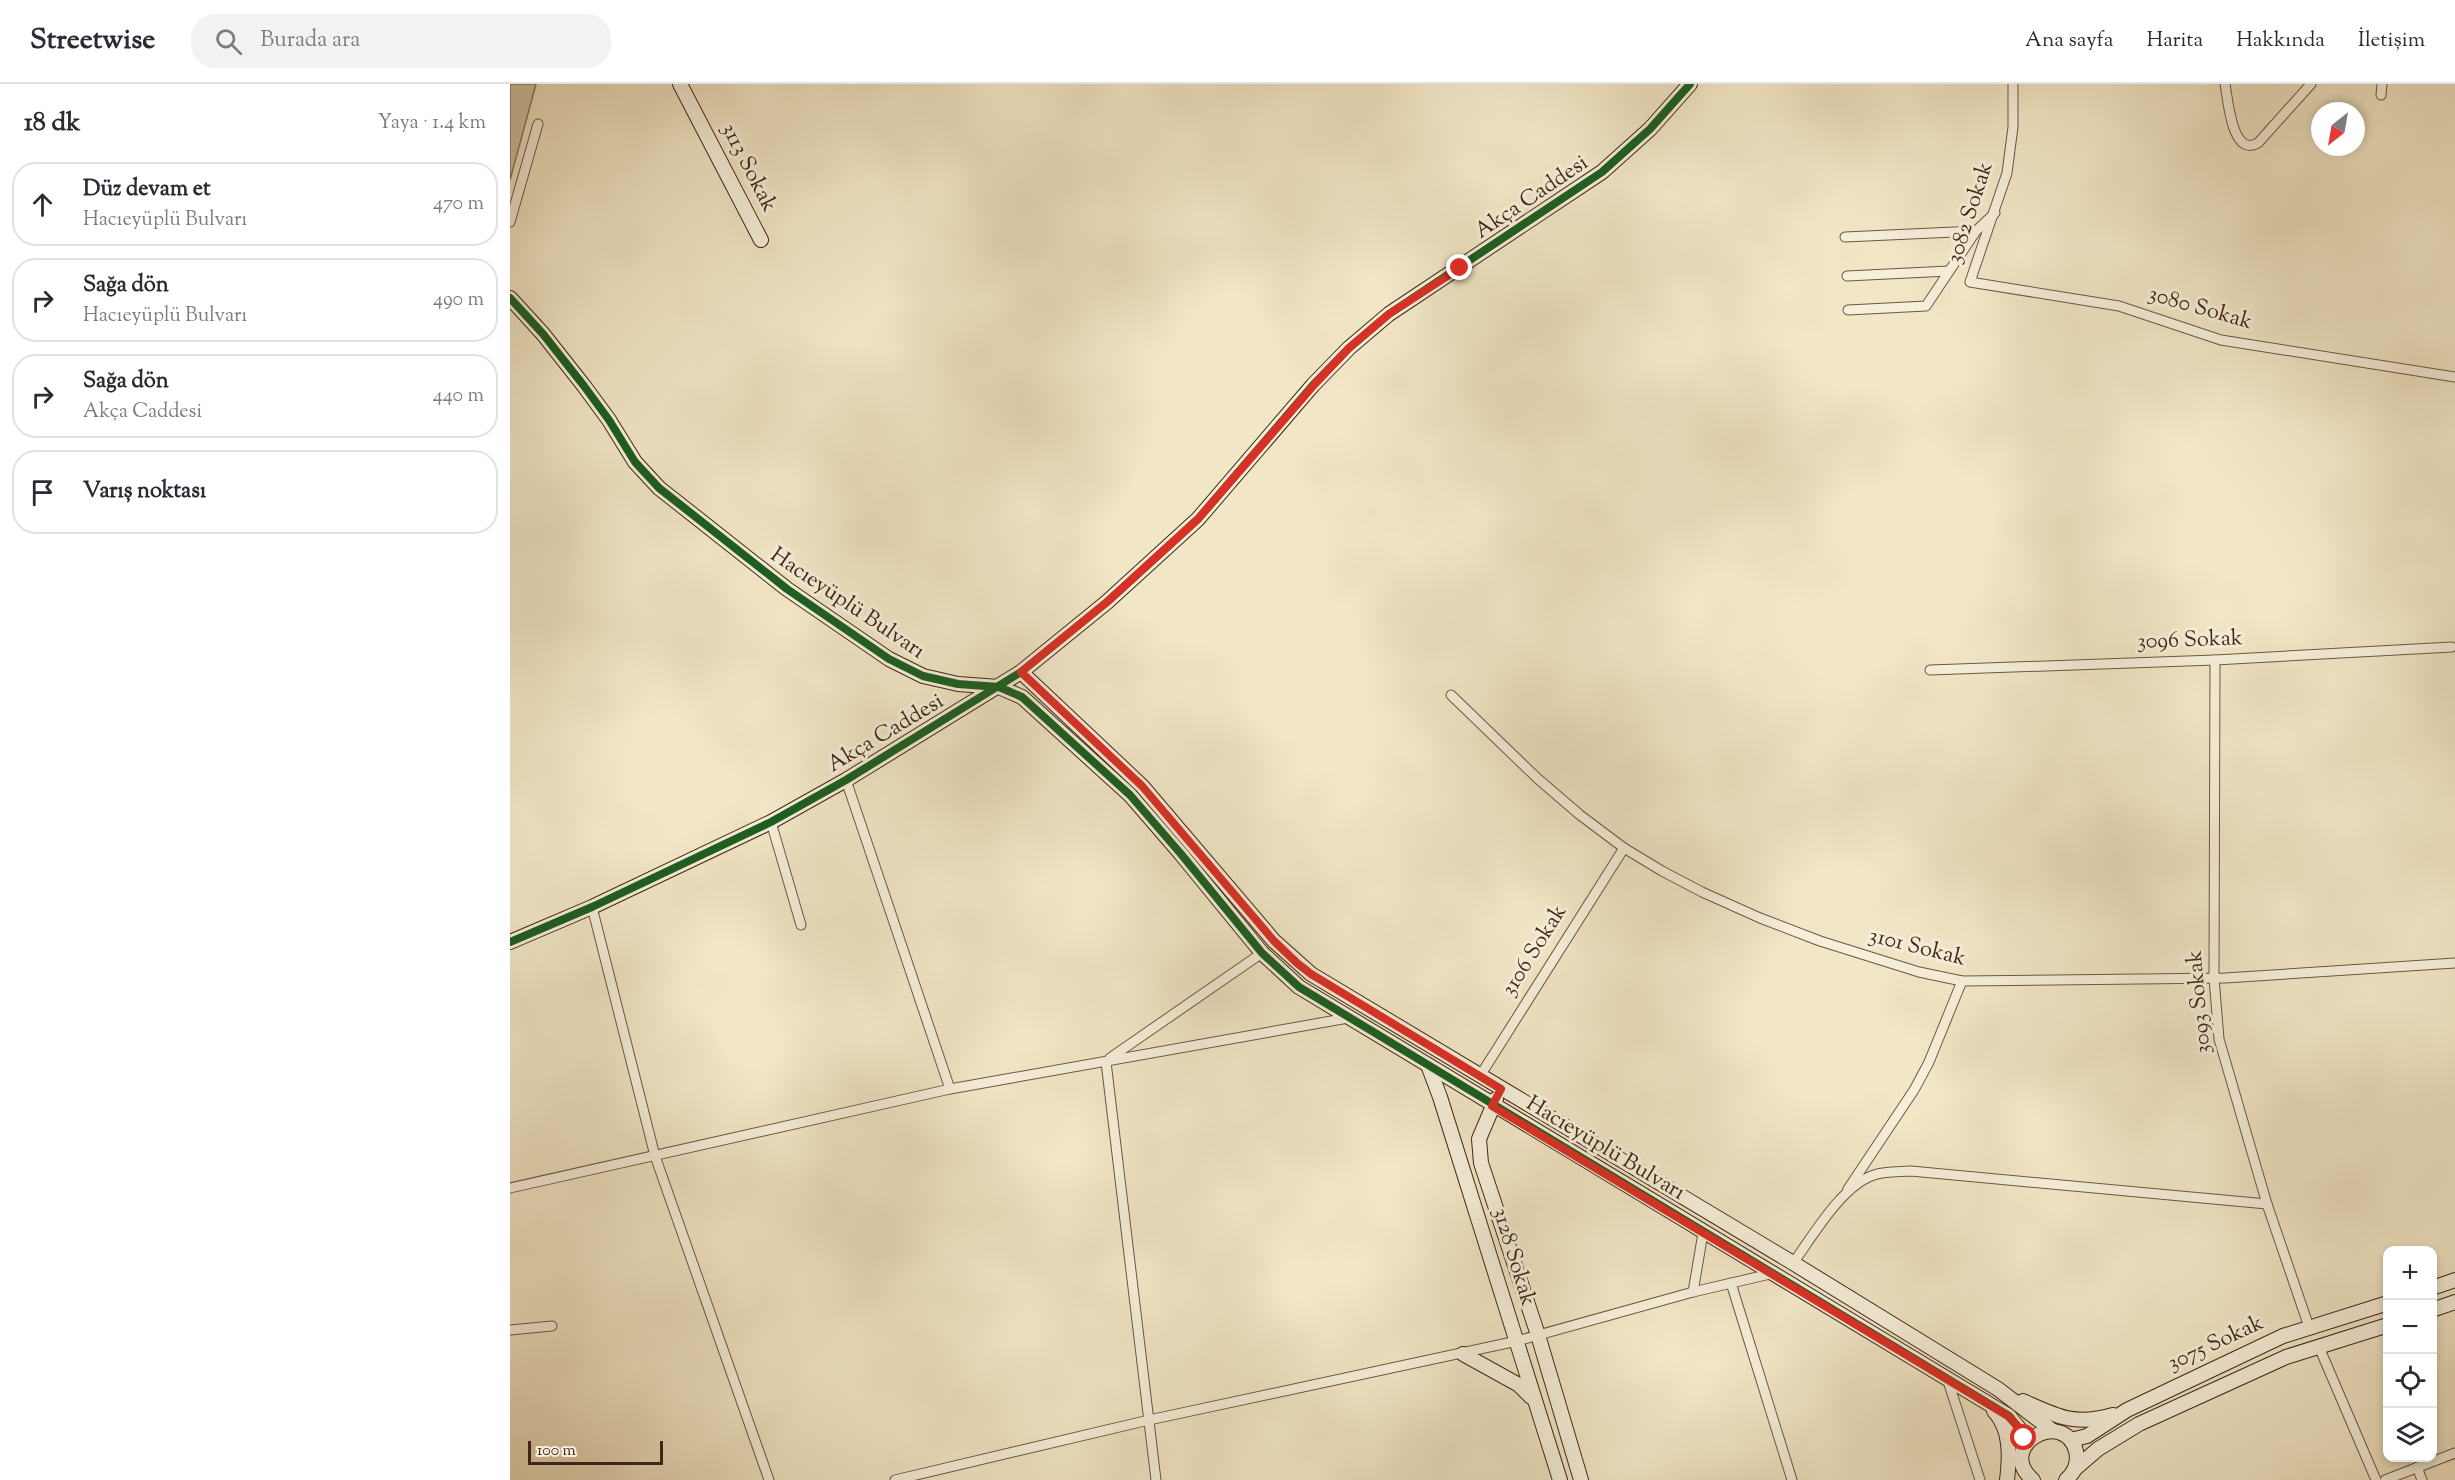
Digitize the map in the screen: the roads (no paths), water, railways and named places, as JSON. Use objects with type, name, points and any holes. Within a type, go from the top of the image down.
[{"type":"street","name":"3113 Sokak","points":[[680,84],[761,240]]},
{"type":"street","name":"Akça Caddesi","points":[[510,942],[592,907],[771,822],[846,780],[1021,672],[1107,602],[1198,519],[1349,348],[1389,314],[1602,172],[1642,136],[1690,84]]},
{"type":"street","name":"3082 Sokak","points":[[1970,282],[2007,173],[2013,127],[2013,84]]},
{"type":"street","points":[[2225,84],[2236,135],[2241,144],[2249,146],[2258,143],[2309,85]]},
{"type":"street","points":[[2381,95],[2382,84]]},
{"type":"street","points":[[510,222],[538,124]]},
{"type":"street","name":"3082 Sokak","points":[[1848,310],[1926,306],[1976,231],[1995,213]]},
{"type":"street","points":[[1845,237],[1976,231]]},
{"type":"street","points":[[1847,276],[1949,271]]},
{"type":"street","name":"3080 Sokak","points":[[1970,282],[2119,306],[2221,340],[2455,377]]},
{"type":"street","name":"Hacıeyüplü Bulvarı","points":[[510,298],[543,334],[584,386],[609,420],[635,462],[658,488],[787,589],[889,659],[924,676],[946,682],[999,687],[1022,697],[1130,795],[1262,953],[1299,987],[2012,1419],[2025,1445]]},
{"type":"street","name":"3096 Sokak","points":[[1930,670],[2215,660],[2452,647]]},
{"type":"street","name":"3093 Sokak","points":[[2215,660],[2214,978],[2222,1050],[2267,1204],[2309,1327]]},
{"type":"street","name":"Hacıeyüplü Bulvarı","points":[[1021,672],[1142,786],[1274,941],[1311,974],[1793,1263],[1998,1389],[2053,1431],[2071,1440]]},
{"type":"street","name":"3101 Sokak","points":[[1451,695],[1537,778],[1624,848],[1702,892],[1760,918],[1919,972],[1962,981],[2214,978],[2455,963]]},
{"type":"street","points":[[846,780],[950,1089]]},
{"type":"street","points":[[1130,795],[1142,786]]},
{"type":"street","points":[[771,822],[801,925]]},
{"type":"street","name":"3106 Sokak","points":[[1480,1076],[1624,848]]},
{"type":"street","points":[[592,907],[655,1156],[769,1480]]},
{"type":"street","points":[[1106,1062],[1262,953]]},
{"type":"street","points":[[895,1480],[1149,1420],[1463,1354],[1693,1292],[1770,1274],[1793,1263],[1845,1194],[1919,1081],[1962,981]]},
{"type":"street","points":[[510,1188],[950,1089],[1348,1018]]},
{"type":"street","points":[[1427,1066],[1437,1049]]},
{"type":"street","points":[[1106,1062],[1156,1480]]},
{"type":"street","name":"3128 Sokak","points":[[1427,1066],[1440,1097],[1517,1341],[1533,1400],[1560,1480]]},
{"type":"street","name":"3128 Sokak","points":[[1501,1089],[1479,1139],[1481,1163],[1538,1335],[1581,1480]]},
{"type":"street","points":[[1845,1194],[1873,1175],[1911,1171],[2267,1204]]},
{"type":"street","points":[[1693,1292],[1703,1233]]},
{"type":"street","points":[[2437,1287],[2455,1280]]},
{"type":"street","points":[[1731,1283],[1792,1480]]},
{"type":"street","points":[[2437,1309],[2455,1302]]},
{"type":"street","name":"3075 Sokak","points":[[2071,1440],[2087,1437],[2127,1410],[2231,1359],[2309,1327],[2383,1305]]},
{"type":"street","points":[[510,1330],[552,1326]]},
{"type":"street","name":"3075 Sokak","points":[[2066,1480],[2098,1449],[2139,1424],[2286,1357],[2383,1327]]},
{"type":"street","points":[[2319,1347],[2376,1480]]},
{"type":"street","points":[[1463,1354],[1520,1385],[1533,1400]]},
{"type":"street","points":[[1948,1381],[1980,1480]]},
{"type":"street","points":[[1998,1389],[2060,1418],[2074,1421],[2101,1418],[2127,1410]]},
{"type":"street","points":[[1983,1402],[1998,1416],[2006,1429],[2007,1480]]},
{"type":"street","points":[[2033,1480],[2022,1474],[2025,1445],[2037,1433],[2053,1431]]},
{"type":"street","points":[[2071,1440],[2076,1452],[2076,1468]]},
{"type":"street","points":[[2385,1480],[2455,1453]]},
{"type":"street","points":[[2417,1467],[2422,1480]]}]
